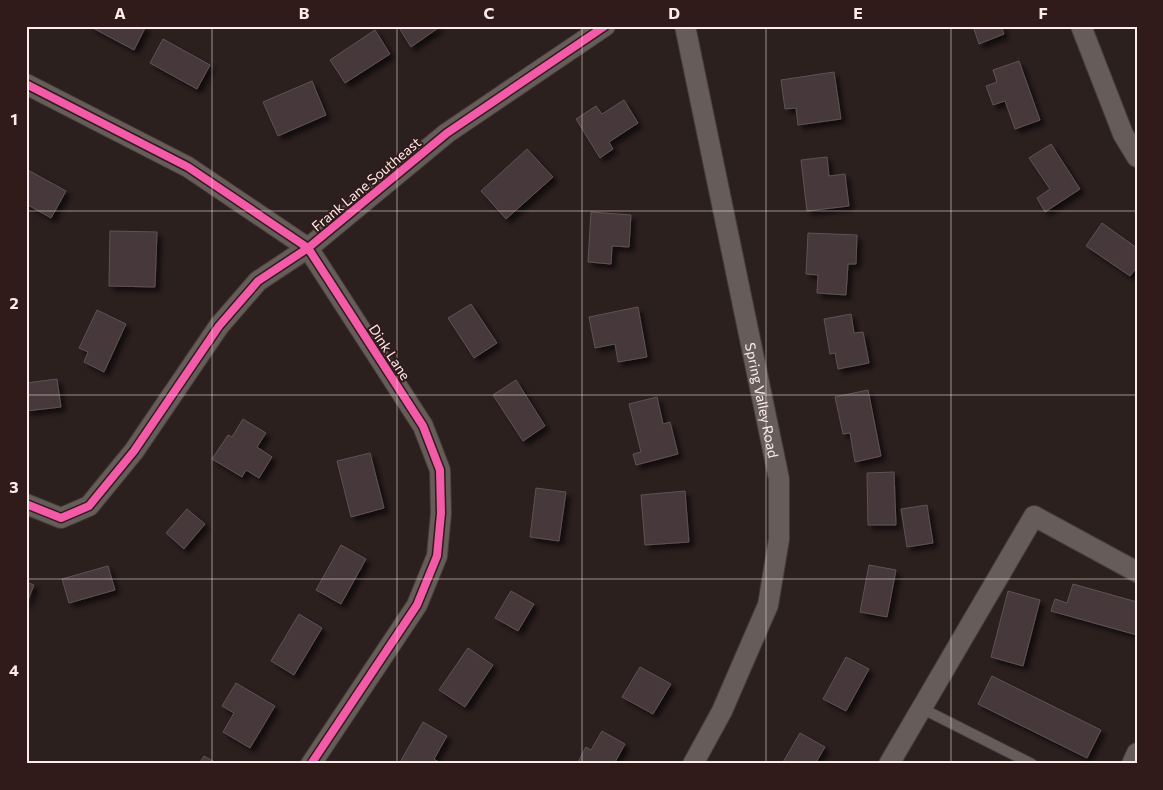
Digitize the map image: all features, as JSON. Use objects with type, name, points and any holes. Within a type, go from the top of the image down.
[{"type":"street","name":"Frank Lane Southeast","points":[[26,504],[61,518],[89,506],[134,451],[218,326],[258,281],[308,248],[447,133],[605,26]]},
{"type":"street","name":"Spring Valley Road","points":[[685,26],[779,479],[779,539],[768,605],[722,711],[693,764]]},
{"type":"street","points":[[1081,26],[1123,134],[1137,157]]},
{"type":"street","name":"Dink Lane","points":[[26,84],[188,167],[308,248],[423,426],[440,470],[441,512],[438,556],[417,605],[311,764]]},
{"type":"street","points":[[889,764],[923,709],[1034,516],[1137,572]]},
{"type":"street","points":[[1132,764],[1137,753]]},
{"type":"lane","points":[[923,709],[1032,764]]},
{"type":"building","points":[[89,26],[146,26],[134,50]]},
{"type":"building","points":[[398,26],[441,26],[411,47]]},
{"type":"building","points":[[973,26],[1001,26],[1004,34],[979,44]]},
{"type":"building","points":[[375,30],[390,54],[345,83],[330,60]]},
{"type":"building","points":[[163,39],[210,65],[197,89],[150,63]]},
{"type":"building","points":[[1019,61],[1040,120],[1015,129],[1005,101],[993,105],[986,86],[997,82],[993,70]]},
{"type":"building","points":[[834,72],[841,119],[798,125],[796,108],[785,109],[781,80]]},
{"type":"building","points":[[312,81],[326,115],[278,136],[263,102]]},
{"type":"building","points":[[624,100],[638,123],[609,142],[613,149],[600,158],[576,119],[596,106],[602,114]]},
{"type":"building","points":[[1051,144],[1080,189],[1045,212],[1037,198],[1050,189],[1029,158]]},
{"type":"building","points":[[527,149],[553,177],[506,219],[481,191]]},
{"type":"building","points":[[827,157],[829,176],[845,174],[849,206],[807,211],[801,160]]},
{"type":"building","points":[[26,169],[66,191],[51,218],[26,204]]},
{"type":"building","points":[[591,212],[631,215],[629,247],[612,246],[611,264],[588,262]]},
{"type":"building","points":[[1102,223],[1137,248],[1137,267],[1130,276],[1086,246]]},
{"type":"building","points":[[110,231],[157,232],[155,287],[109,286]]},
{"type":"building","points":[[808,233],[857,235],[856,264],[848,264],[846,295],[817,293],[818,275],[806,274]]},
{"type":"building","points":[[471,304],[497,343],[474,358],[448,318]]},
{"type":"building","points":[[638,307],[647,357],[618,362],[615,344],[595,348],[589,317]]},
{"type":"building","points":[[97,310],[126,324],[104,372],[84,362],[88,352],[79,348]]},
{"type":"building","points":[[851,314],[854,333],[863,332],[869,363],[838,369],[835,353],[830,354],[824,319]]},
{"type":"building","points":[[57,379],[61,407],[26,411],[26,383]]},
{"type":"building","points":[[516,380],[545,426],[523,441],[493,395]]},
{"type":"building","points":[[868,390],[881,456],[855,462],[850,433],[843,434],[835,397]]},
{"type":"building","points":[[657,397],[663,424],[670,422],[678,454],[636,465],[633,454],[641,452],[629,404]]},
{"type":"building","points":[[243,419],[266,433],[257,447],[272,457],[259,478],[246,470],[242,477],[212,459],[228,435],[232,437]]},
{"type":"building","points":[[370,453],[384,508],[351,517],[337,461]]},
{"type":"building","points":[[894,472],[896,525],[868,525],[867,473]]},
{"type":"building","points":[[536,488],[566,492],[559,541],[530,537]]},
{"type":"building","points":[[685,491],[689,542],[645,545],[641,495]]},
{"type":"building","points":[[927,505],[933,543],[907,547],[901,509]]},
{"type":"building","points":[[187,509],[205,524],[184,549],[166,533]]},
{"type":"building","points":[[341,545],[366,559],[341,604],[316,590]]},
{"type":"building","points":[[869,565],[896,570],[887,617],[860,612]]},
{"type":"building","points":[[108,566],[115,590],[69,603],[62,579]]},
{"type":"building","points":[[26,582],[34,585],[26,605]]},
{"type":"building","points":[[1073,584],[1137,602],[1137,635],[1051,611],[1055,599],[1067,603]]},
{"type":"building","points":[[511,591],[534,604],[518,631],[495,618]]},
{"type":"building","points":[[1008,591],[1040,600],[1023,666],[991,657]]},
{"type":"building","points":[[299,614],[322,628],[294,675],[271,661]]},
{"type":"building","points":[[468,648],[493,665],[465,707],[439,690]]},
{"type":"building","points":[[846,657],[869,669],[846,711],[823,699]]},
{"type":"building","points":[[640,667],[671,684],[653,714],[622,697]]},
{"type":"building","points":[[992,676],[1101,730],[1087,758],[978,704]]},
{"type":"building","points":[[236,683],[275,706],[250,748],[223,732],[234,713],[222,706]]},
{"type":"building","points":[[423,722],[447,736],[434,759],[442,764],[399,764]]},
{"type":"building","points":[[602,731],[625,744],[614,764],[577,764],[586,747],[591,750]]},
{"type":"building","points":[[800,733],[825,747],[815,764],[782,764]]},
{"type":"building","points":[[204,756],[218,764],[199,764]]},
{"type":"cycle path","points":[[26,504],[61,518],[89,506],[134,451],[219,326],[258,281],[308,248],[447,133],[605,26]]},
{"type":"cycle path","points":[[26,84],[188,167],[308,248],[423,426],[440,470],[441,513],[437,556],[417,605],[311,764]]}]
